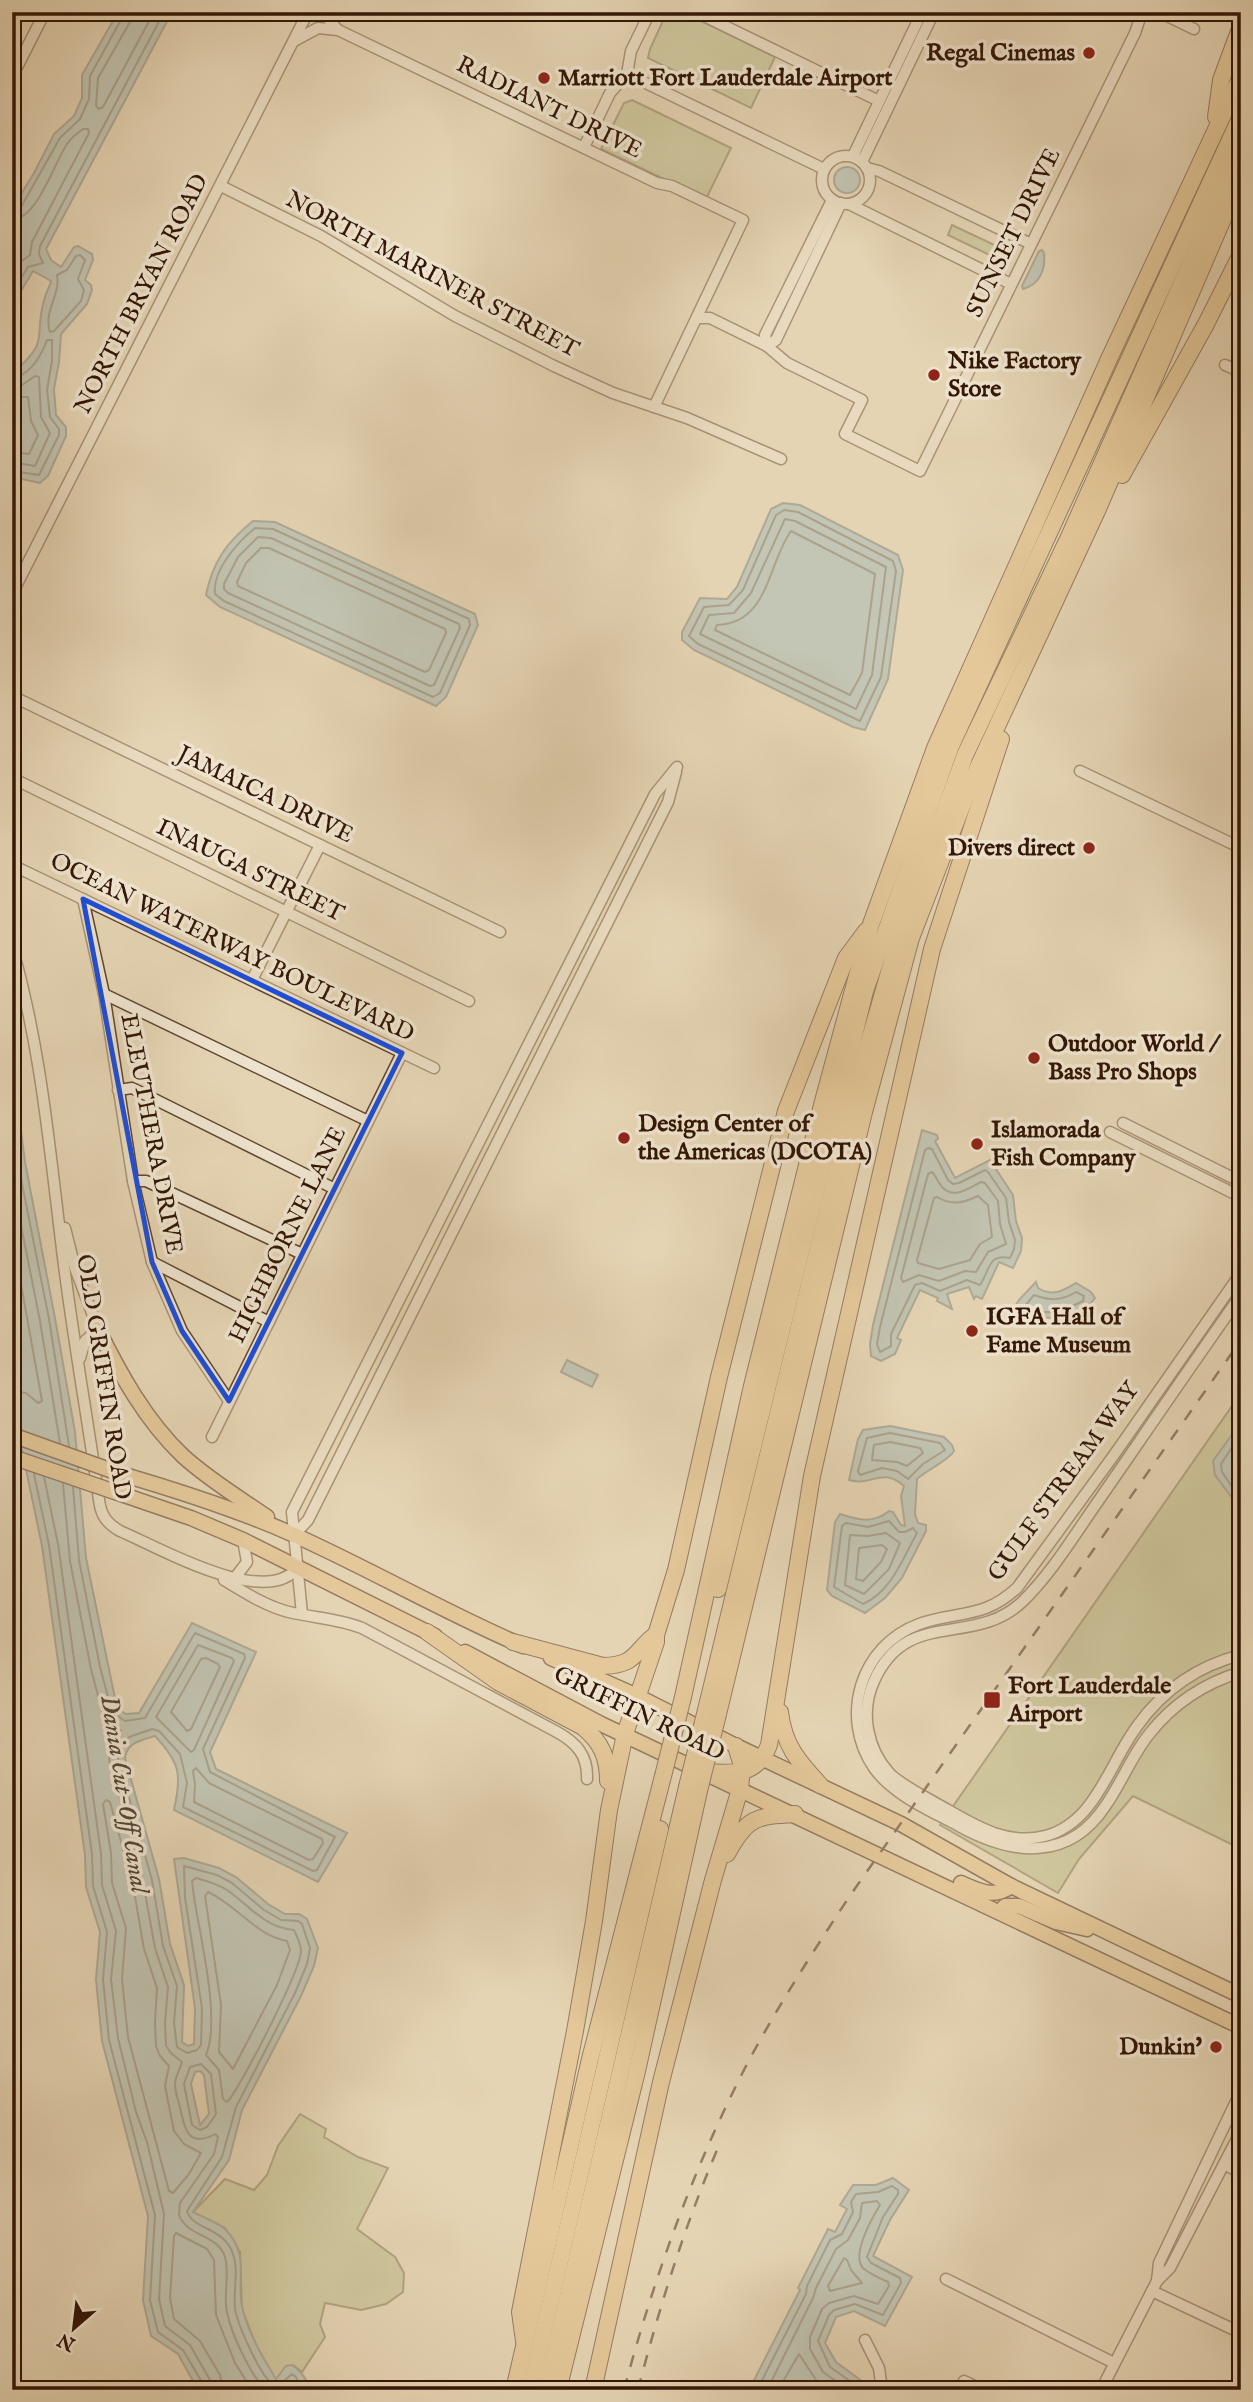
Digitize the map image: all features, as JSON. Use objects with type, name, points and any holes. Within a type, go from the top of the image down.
[{"type":"highway","points":[[1213,132],[1221,80],[1241,26]]},
{"type":"highway","points":[[687,1699],[752,1386],[821,1105],[871,924],[935,748],[1109,359],[1241,76]]},
{"type":"highway","points":[[530,2390],[668,1777],[865,991],[950,748],[1241,116]]},
{"type":"highway","points":[[712,1712],[864,1059],[900,934],[965,755],[1069,537],[1241,150]]},
{"type":"highway","points":[[546,2390],[712,1712],[864,1112],[911,938],[972,780],[1097,511],[1241,177]]},
{"type":"highway","points":[[1162,326],[1213,240]]},
{"type":"highway","points":[[1097,511],[1140,443],[1206,324],[1241,254]]},
{"type":"highway","points":[[705,1772],[742,1772],[764,1758],[769,1745],[812,1476],[932,948],[1023,674]]},
{"type":"highway","points":[[524,2341],[520,2312],[579,2003],[612,1795],[625,1734],[656,1642],[685,1534],[719,1377],[786,1111],[846,958],[871,924]]},
{"type":"highway","points":[[426,1632],[498,1682],[583,1727],[595,1737],[604,1750],[612,1795]]},
{"type":"highway","points":[[513,1642],[597,1666],[610,1666],[633,1658],[656,1635]]},
{"type":"highway","points":[[777,1695],[786,1743],[820,1785]]},
{"type":"highway","points":[[593,2390],[661,2082],[713,1880],[740,1789],[741,1759],[736,1746]]},
{"type":"highway","points":[[513,2390],[590,2059],[668,1777]]},
{"type":"highway","points":[[558,2390],[637,2071],[693,1789]]},
{"type":"highway","points":[[713,1880],[744,1827],[771,1814],[795,1814]]},
{"type":"main road","points":[[98,1329],[129,1386],[174,1446],[201,1472],[294,1535]]},
{"type":"main road","name":"GRIFFIN ROAD","points":[[12,1435],[121,1474],[204,1499],[294,1535],[448,1612],[637,1696],[907,1827],[1011,1886],[1241,1996]]},
{"type":"main road","name":"GRIFFIN ROAD","points":[[12,1457],[191,1518],[243,1540],[625,1734],[1241,2027]]},
{"type":"main road","points":[[924,1875],[942,1874],[976,1890],[992,1894],[1011,1886]]},
{"type":"main road","points":[[1000,1912],[1004,1906],[1019,1906],[1056,1922],[1109,1933]]},
{"type":"street","points":[[12,77],[45,12]]},
{"type":"street","name":"NORTH BRYAN ROAD","points":[[12,594],[308,12]]},
{"type":"street","name":"RADIANT DRIVE","points":[[322,12],[338,30],[743,220],[697,318]]},
{"type":"street","points":[[584,147],[610,93],[627,74],[631,51],[650,12]]},
{"type":"street","points":[[696,12],[879,100]]},
{"type":"street","points":[[860,162],[879,100],[922,12]]},
{"type":"street","points":[[860,162],[934,12]]},
{"type":"street","name":"SUNSET DRIVE","points":[[767,346],[787,363],[862,400],[845,434],[920,471],[1135,33],[1142,12]]},
{"type":"street","points":[[1159,12],[1194,29]]},
{"type":"street","points":[[294,41],[318,28],[338,30]]},
{"type":"street","points":[[627,74],[824,169]]},
{"type":"street","points":[[1011,284],[841,202],[823,189],[824,169],[833,159],[846,155],[1031,244]]},
{"type":"street","points":[[841,202],[856,201],[867,191],[870,175],[860,162]]},
{"type":"street","name":"NORTH MARINER STREET","points":[[221,186],[321,236],[492,336],[614,393],[687,418],[781,459]]},
{"type":"street","points":[[767,346],[765,335],[841,202]]},
{"type":"street","points":[[654,407],[697,318],[710,318],[767,346]]},
{"type":"street","points":[[1225,365],[1241,372]]},
{"type":"street","name":"JAMAICA DRIVE","points":[[12,696],[500,932]]},
{"type":"street","points":[[294,1535],[308,1520],[668,802],[677,766],[655,794],[292,1512],[294,1535],[298,1567],[302,1614]]},
{"type":"street","points":[[1080,771],[1241,848]]},
{"type":"street","name":"INAUGA STREET","points":[[12,778],[469,1001]]},
{"type":"street","points":[[252,980],[320,845]]},
{"type":"street","name":"OCEAN WATERWAY BOULEVARD","points":[[12,865],[434,1068]]},
{"type":"street","name":"ELEUTHERA DRIVE","points":[[83,899],[104,994],[133,1181],[152,1262],[182,1331],[229,1401]]},
{"type":"street","name":"OLD GRIFFIN ROAD","points":[[12,947],[28,1004],[99,1500],[105,1520],[120,1531],[234,1579],[248,1582],[281,1580],[291,1575],[298,1567]]},
{"type":"street","points":[[104,994],[368,1122]]},
{"type":"street","name":"HIGHBORNE LANE","points":[[212,1437],[402,1053]]},
{"type":"street","points":[[118,1090],[132,1088],[335,1188]]},
{"type":"street","points":[[1123,1123],[1237,1181]]},
{"type":"street","points":[[1110,1132],[1241,1197]]},
{"type":"street","points":[[1225,1190],[1237,1181],[1241,1169]]},
{"type":"street","points":[[133,1181],[146,1181],[302,1254]]},
{"type":"street","name":"OLD GRIFFIN ROAD","points":[[55,1185],[75,1268],[98,1329]]},
{"type":"street","points":[[152,1262],[269,1322]]},
{"type":"street","name":"GULF STREAM WAY","points":[[1241,1273],[1017,1588],[990,1608],[919,1624],[885,1646],[873,1660],[860,1687],[856,1720],[865,1754],[876,1770],[900,1793],[993,1843],[1012,1848],[1042,1848],[1072,1837],[1097,1817],[1113,1795],[1138,1748],[1173,1708],[1211,1683],[1241,1672]]},
{"type":"street","name":"GULF STREAM WAY","points":[[1241,1295],[1074,1535],[1024,1600],[1002,1617],[975,1627],[941,1629],[912,1638],[886,1660],[874,1679],[868,1699],[868,1734],[884,1767],[902,1783],[922,1795],[996,1835],[1021,1839],[1045,1836],[1071,1824],[1087,1808],[1133,1731],[1161,1699],[1187,1677],[1241,1655]]},
{"type":"street","points":[[80,1362],[85,1341],[98,1329]]},
{"type":"street","points":[[234,1579],[247,1562],[243,1540]]},
{"type":"street","points":[[213,1572],[239,1590],[284,1611],[327,1617],[362,1628],[558,1732],[582,1752],[586,1762],[587,1779]]},
{"type":"street","points":[[1154,2286],[1159,2263],[1241,2091]]},
{"type":"street","points":[[1101,2390],[1154,2286],[1170,2268],[1241,2131]]},
{"type":"street","points":[[1224,2164],[1241,2173]]},
{"type":"street","points":[[946,2279],[1114,2363]]},
{"type":"street","points":[[1154,2286],[1241,2333]]},
{"type":"street","points":[[865,2340],[879,2368],[882,2390]]},
{"type":"street","points":[[961,2385],[983,2390]]},
{"type":"highlighted area","points":[[83,899],[402,1053],[229,1401],[182,1331],[152,1262]]},
{"type":"green space","points":[[667,12],[683,12],[775,57],[751,108],[648,58]]},
{"type":"green space","points":[[632,100],[731,148],[706,199],[601,149],[624,103]]},
{"type":"green space","points":[[952,225],[1005,250],[1000,260],[948,235]]},
{"type":"green space","points":[[1241,1393],[1241,1849],[1133,1796],[1079,1859],[1058,1893],[940,1825]]},
{"type":"green space","points":[[300,2114],[326,2129],[324,2137],[358,2157],[388,2168],[357,2229],[395,2257],[404,2273],[403,2292],[386,2304],[361,2310],[325,2303],[320,2324],[325,2337],[302,2372],[293,2365],[276,2380],[259,2353],[242,2309],[240,2252],[225,2228],[193,2212],[225,2179],[254,2190],[267,2175],[278,2146]]},
{"type":"water","points":[[118,12],[172,12],[46,249],[51,260],[61,267],[74,247],[78,246],[92,254],[93,260],[85,280],[92,290],[87,304],[61,334],[54,389],[56,415],[66,427],[66,436],[48,476],[40,483],[12,477],[12,373],[25,362],[37,345],[42,310],[51,281],[33,271],[12,306],[12,209],[54,134],[74,116],[82,98],[82,75]]},
{"type":"water","points":[[847,167],[856,171],[860,180],[856,189],[847,193],[838,189],[834,180],[838,171]]},
{"type":"water","points":[[1039,251],[1044,253],[1042,271],[1033,284],[1023,289],[1022,286]]},
{"type":"water","points":[[783,503],[800,505],[898,555],[903,570],[888,679],[865,730],[853,727],[694,650],[682,640],[682,632],[700,598],[727,599],[737,587],[771,509]]},
{"type":"water","points":[[253,521],[275,522],[475,614],[478,625],[446,697],[436,706],[220,607],[206,595],[222,553]]},
{"type":"water","name":"Dania Cut-Off Canal","points":[[12,1062],[25,1162],[75,1432],[86,1558],[117,1708],[126,1714],[139,1713],[192,1623],[256,1652],[210,1752],[216,1769],[347,1833],[318,1882],[174,1810],[178,1787],[177,1770],[170,1754],[155,1736],[136,1742],[126,1753],[125,1758],[159,1879],[170,1944],[184,1985],[182,2042],[188,2046],[194,2044],[195,2008],[174,1859],[184,1858],[219,1868],[236,1877],[268,1904],[285,1914],[299,1914],[307,1919],[318,1948],[314,1966],[301,1996],[242,2110],[229,2160],[193,2212],[223,2227],[234,2240],[240,2259],[243,2311],[253,2338],[276,2379],[286,2366],[292,2365],[305,2379],[307,2390],[198,2390],[178,2354],[151,2336],[143,2300],[148,2216],[102,2041],[96,1979],[100,1932],[86,1887],[85,1855],[42,1546],[12,1402]],"holes":[[[200,2071],[204,2075],[209,2114],[200,2125],[191,2084],[195,2072]]]},
{"type":"water","points":[[922,1130],[937,1135],[938,1139],[935,1141],[955,1178],[990,1160],[1013,1195],[1016,1221],[1022,1238],[1021,1251],[1013,1268],[999,1262],[982,1299],[976,1296],[974,1299],[969,1287],[947,1294],[952,1309],[937,1301],[938,1298],[920,1290],[897,1338],[901,1340],[895,1354],[881,1361],[871,1356],[873,1325]]},
{"type":"water","points":[[1036,1282],[1038,1288],[1043,1291],[1053,1292],[1076,1283],[1091,1292],[1095,1298],[1078,1312],[1057,1318],[1035,1316],[1013,1309]]},
{"type":"water","points":[[567,1360],[598,1375],[592,1387],[561,1372]]},
{"type":"water","points":[[1241,1422],[1241,1510],[1215,1475],[1213,1461]]},
{"type":"water","points":[[890,1426],[944,1437],[954,1451],[917,1479],[915,1514],[918,1523],[926,1525],[926,1531],[902,1578],[885,1598],[865,1613],[832,1596],[827,1590],[835,1522],[840,1514],[865,1520],[877,1518],[889,1511],[905,1526],[901,1496],[904,1486],[896,1480],[883,1477],[864,1481],[849,1480],[858,1439],[863,1430]]},
{"type":"water","points":[[893,2178],[909,2190],[890,2220],[873,2256],[912,2277],[885,2326],[854,2311],[836,2317],[825,2343],[836,2362],[874,2390],[749,2390],[828,2229],[835,2232],[847,2209],[840,2205],[853,2185],[876,2185]]},
{"type":"railway","points":[[624,2390],[648,2306],[676,2224],[727,2105],[770,2022],[849,1897],[1241,1340]]},
{"type":"railway","points":[[638,2390],[673,2269],[717,2150]]},
{"type":"place","name":"Regal Cinemas","points":[[1089,53]]},
{"type":"place","name":"Marriott Fort Lauderdale Airport","points":[[544,78]]},
{"type":"place","name":"Nike Factory Store","points":[[934,375]]},
{"type":"place","name":"Divers direct","points":[[1089,848]]},
{"type":"place","name":"Outdoor World / Bass Pro Shops","points":[[1034,1058]]},
{"type":"place","name":"Design Center of the Americas (DCOTA)","points":[[624,1138]]},
{"type":"place","name":"Islamorada Fish Company","points":[[977,1144]]},
{"type":"place","name":"IGFA Hall of Fame Museum","points":[[972,1331]]},
{"type":"place","name":"Fort Lauderdale Airport","points":[[992,1700]]},
{"type":"place","name":"Dunkin'","points":[[1216,2047]]}]
